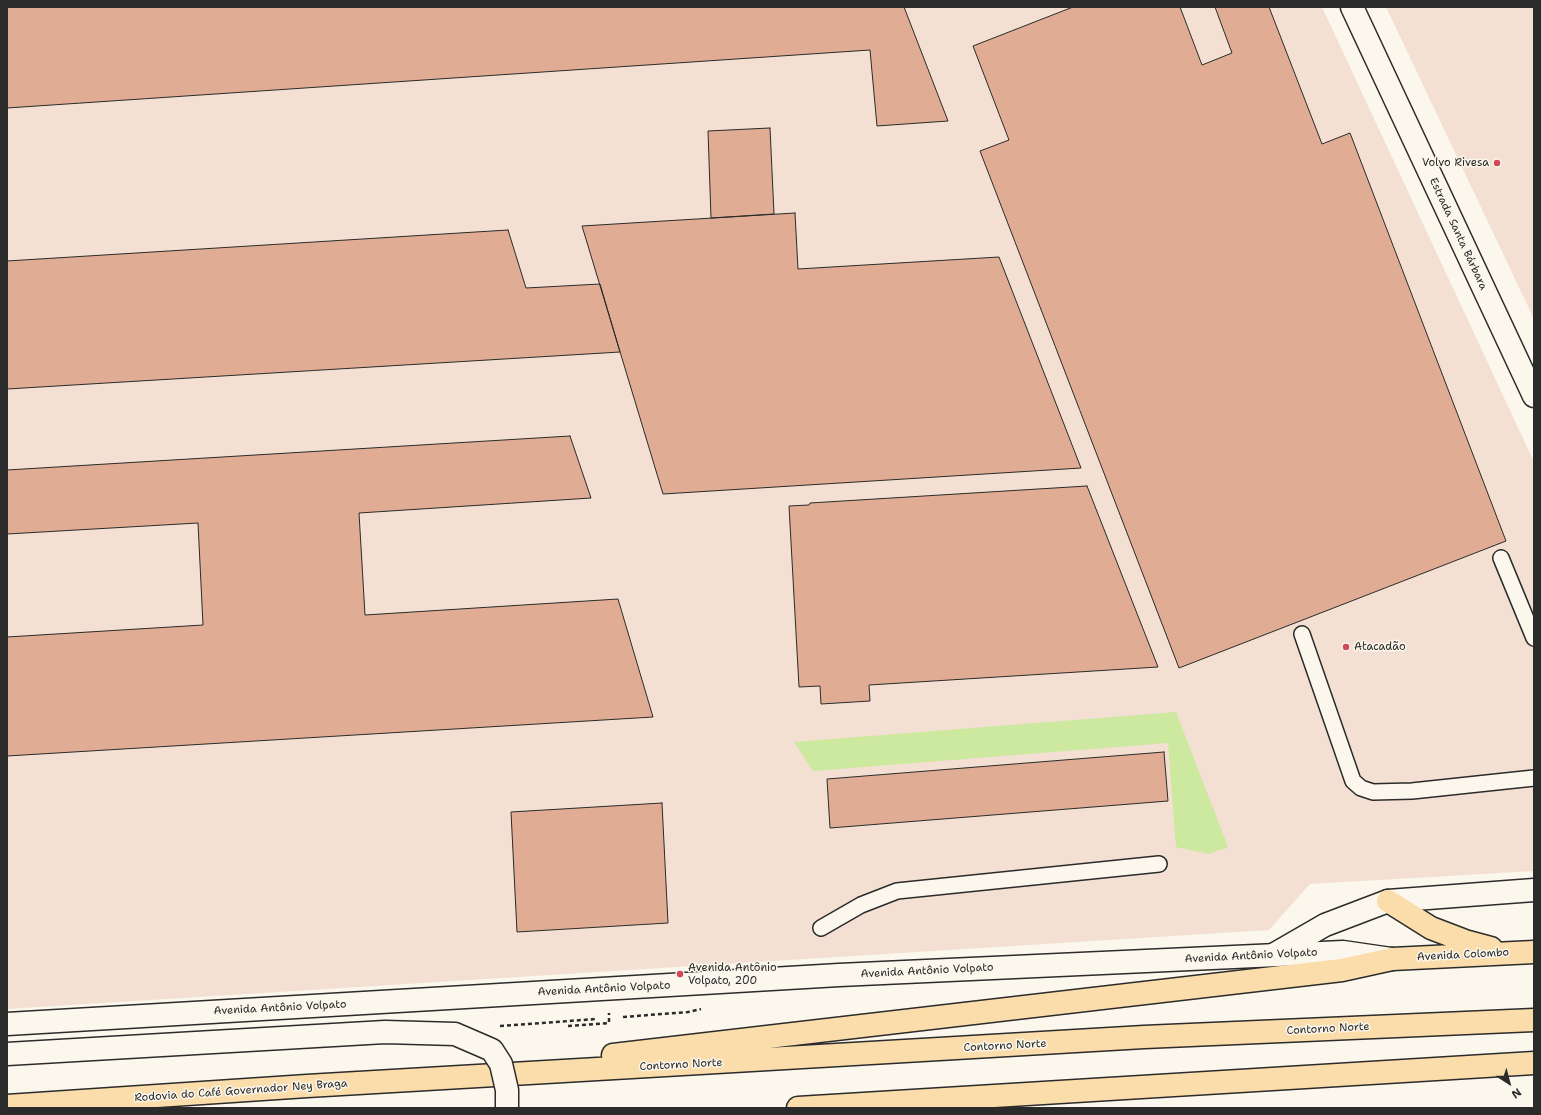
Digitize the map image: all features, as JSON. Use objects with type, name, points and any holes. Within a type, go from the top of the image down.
[{"type":"highway","points":[[1388,901],[1431,928],[1465,941],[1511,953]]},
{"type":"highway","name":"Avenida Colombo","points":[[476,1077],[521,1066],[1334,971],[1392,959],[1534,952]]},
{"type":"highway","name":"Contorno Norte","points":[[476,1077],[1144,1038],[1534,1020]]},
{"type":"highway","points":[[798,1108],[1534,1063]]},
{"type":"highway","name":"Rodovia do Café Governador Ney Braga","points":[[7,1106],[476,1077]]},
{"type":"street","name":"Estrada Santa Bárbara","points":[[1352,7],[1534,396]]},
{"type":"street","points":[[1273,955],[1325,925],[1388,901],[1534,890]]},
{"type":"street","name":"Avenida Antônio Volpato","points":[[7,1024],[839,975],[1343,952],[1392,959]]},
{"type":"street","points":[[7,1054],[385,1032],[455,1034],[492,1050],[501,1064],[507,1090],[507,1108]]},
{"type":"lane","points":[[1501,558],[1534,638]]},
{"type":"lane","points":[[1302,634],[1353,781],[1361,788],[1373,792],[1412,791],[1534,778]]},
{"type":"lane","points":[[822,928],[861,906],[897,891],[1159,864]]},
{"type":"path","points":[[568,1026],[609,1023],[609,1013],[601,1014]]},
{"type":"shaded area","points":[[7,7],[1322,7],[1534,462],[1534,871],[1310,884],[1269,930],[7,1009]]},
{"type":"shaded area","name":"Volvo Rivesa","points":[[1386,7],[1534,7],[1534,319]]},
{"type":"green space","points":[[1176,712],[1228,847],[1209,854],[1176,847],[1168,743],[813,771],[794,742]]},
{"type":"building","points":[[7,7],[904,7],[948,121],[877,126],[870,50],[7,108]]},
{"type":"building","name":"Atacadão","points":[[1073,7],[1180,7],[1202,65],[1232,53],[1215,7],[1269,7],[1322,144],[1350,133],[1506,541],[1179,668],[980,151],[1009,140],[973,46]]},
{"type":"building","points":[[770,128],[774,214],[711,218],[708,131]]},
{"type":"building","points":[[795,213],[798,269],[999,257],[1081,468],[663,494],[582,226]]},
{"type":"building","points":[[508,230],[526,288],[600,284],[620,352],[7,389],[7,261]]},
{"type":"building","points":[[570,436],[591,498],[359,513],[365,615],[618,599],[653,717],[7,756],[7,637],[203,625],[198,523],[7,534],[7,470]]},
{"type":"building","points":[[1087,486],[1158,667],[869,685],[870,701],[821,704],[820,686],[799,687],[789,506],[809,505],[810,503]]},
{"type":"building","points":[[1164,752],[1168,801],[830,828],[827,779]]},
{"type":"building","points":[[662,803],[668,923],[517,932],[511,812]]},
{"type":"place","name":"Volvo Rivesa","points":[[1497,163]]},
{"type":"place","name":"Atacadão","points":[[1346,647]]},
{"type":"place","name":"Avenida Antônio Volpato, 200","points":[[680,974]]}]
